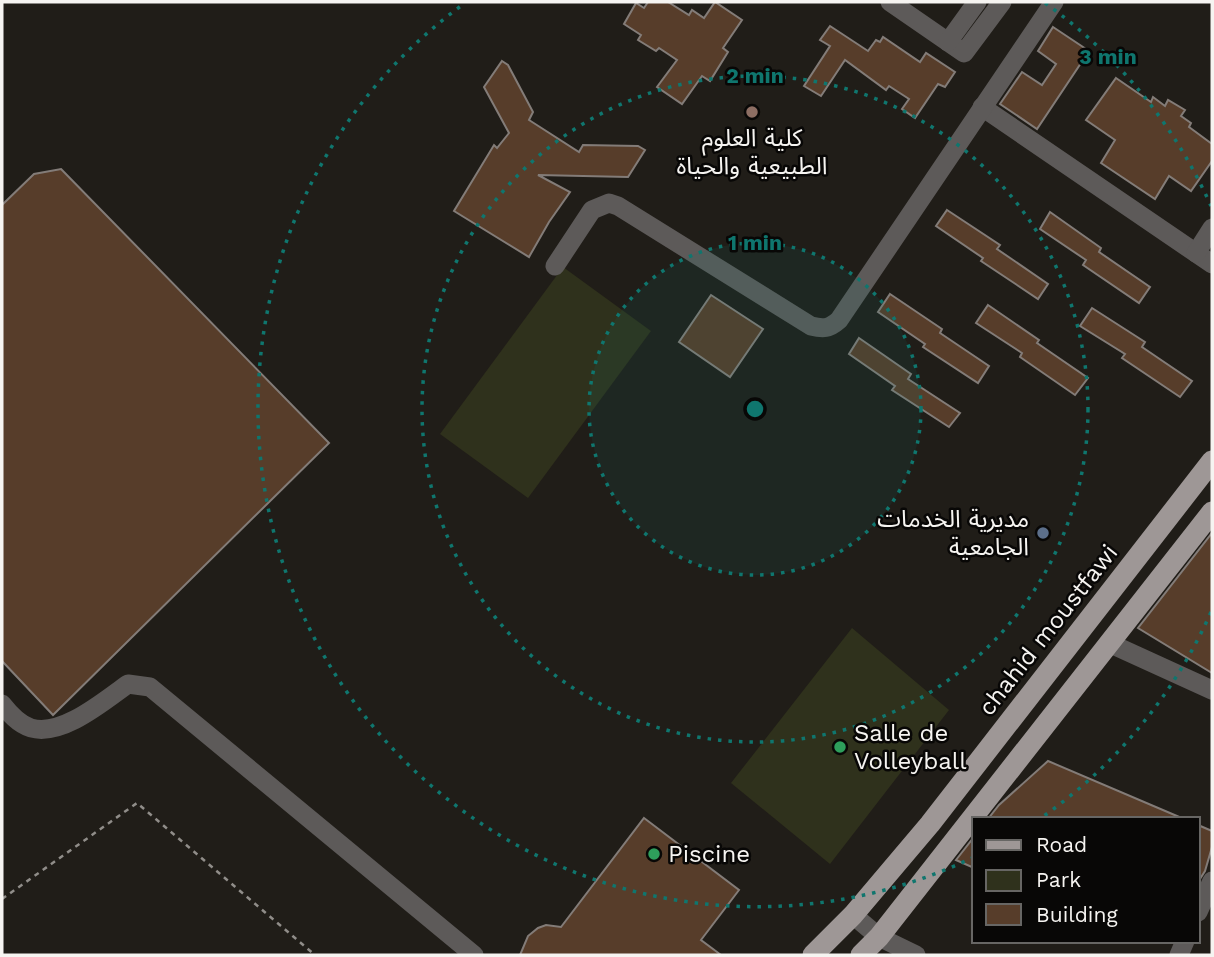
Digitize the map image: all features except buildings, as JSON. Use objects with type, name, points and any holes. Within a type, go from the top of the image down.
[{"type":"main road","name":"chahid moustfawi","points":[[813,955],[853,915],[930,824],[1212,461]]},
{"type":"main road","points":[[974,817],[1212,512]]},
{"type":"main road","points":[[861,955],[879,937],[972,820]]},
{"type":"street","points":[[890,2],[956,48]]},
{"type":"street","points":[[956,48],[978,2]]},
{"type":"street","points":[[956,48],[1002,2]]},
{"type":"street","points":[[555,266],[592,210],[609,203],[618,206],[811,326],[822,329],[831,327],[1054,2]]},
{"type":"street","points":[[982,107],[1204,258],[1212,228]]},
{"type":"street","points":[[1111,644],[1212,690]]},
{"type":"street","points":[[2,704],[13,718],[30,728],[49,729],[76,720],[128,684],[150,687],[474,955]]},
{"type":"street","points":[[1200,908],[1212,881]]},
{"type":"street","points":[[853,915],[879,937],[916,955]]},
{"type":"path","points":[[2,900],[137,803],[315,955]]},
{"type":"green space","points":[[563,267],[651,331],[528,498],[440,434]]},
{"type":"green space","name":"Salle de Volleyball","points":[[852,628],[949,710],[830,864],[731,783]]},
{"type":"place","name":"كلية العلوم الطبيعية والحياة","points":[[752,112]]},
{"type":"place","name":"مديرية الخدمات الجامعية","points":[[1043,533]]},
{"type":"place","name":"Salle de Volleyball","points":[[840,747]]},
{"type":"place","name":"Piscine","points":[[654,854]]}]
